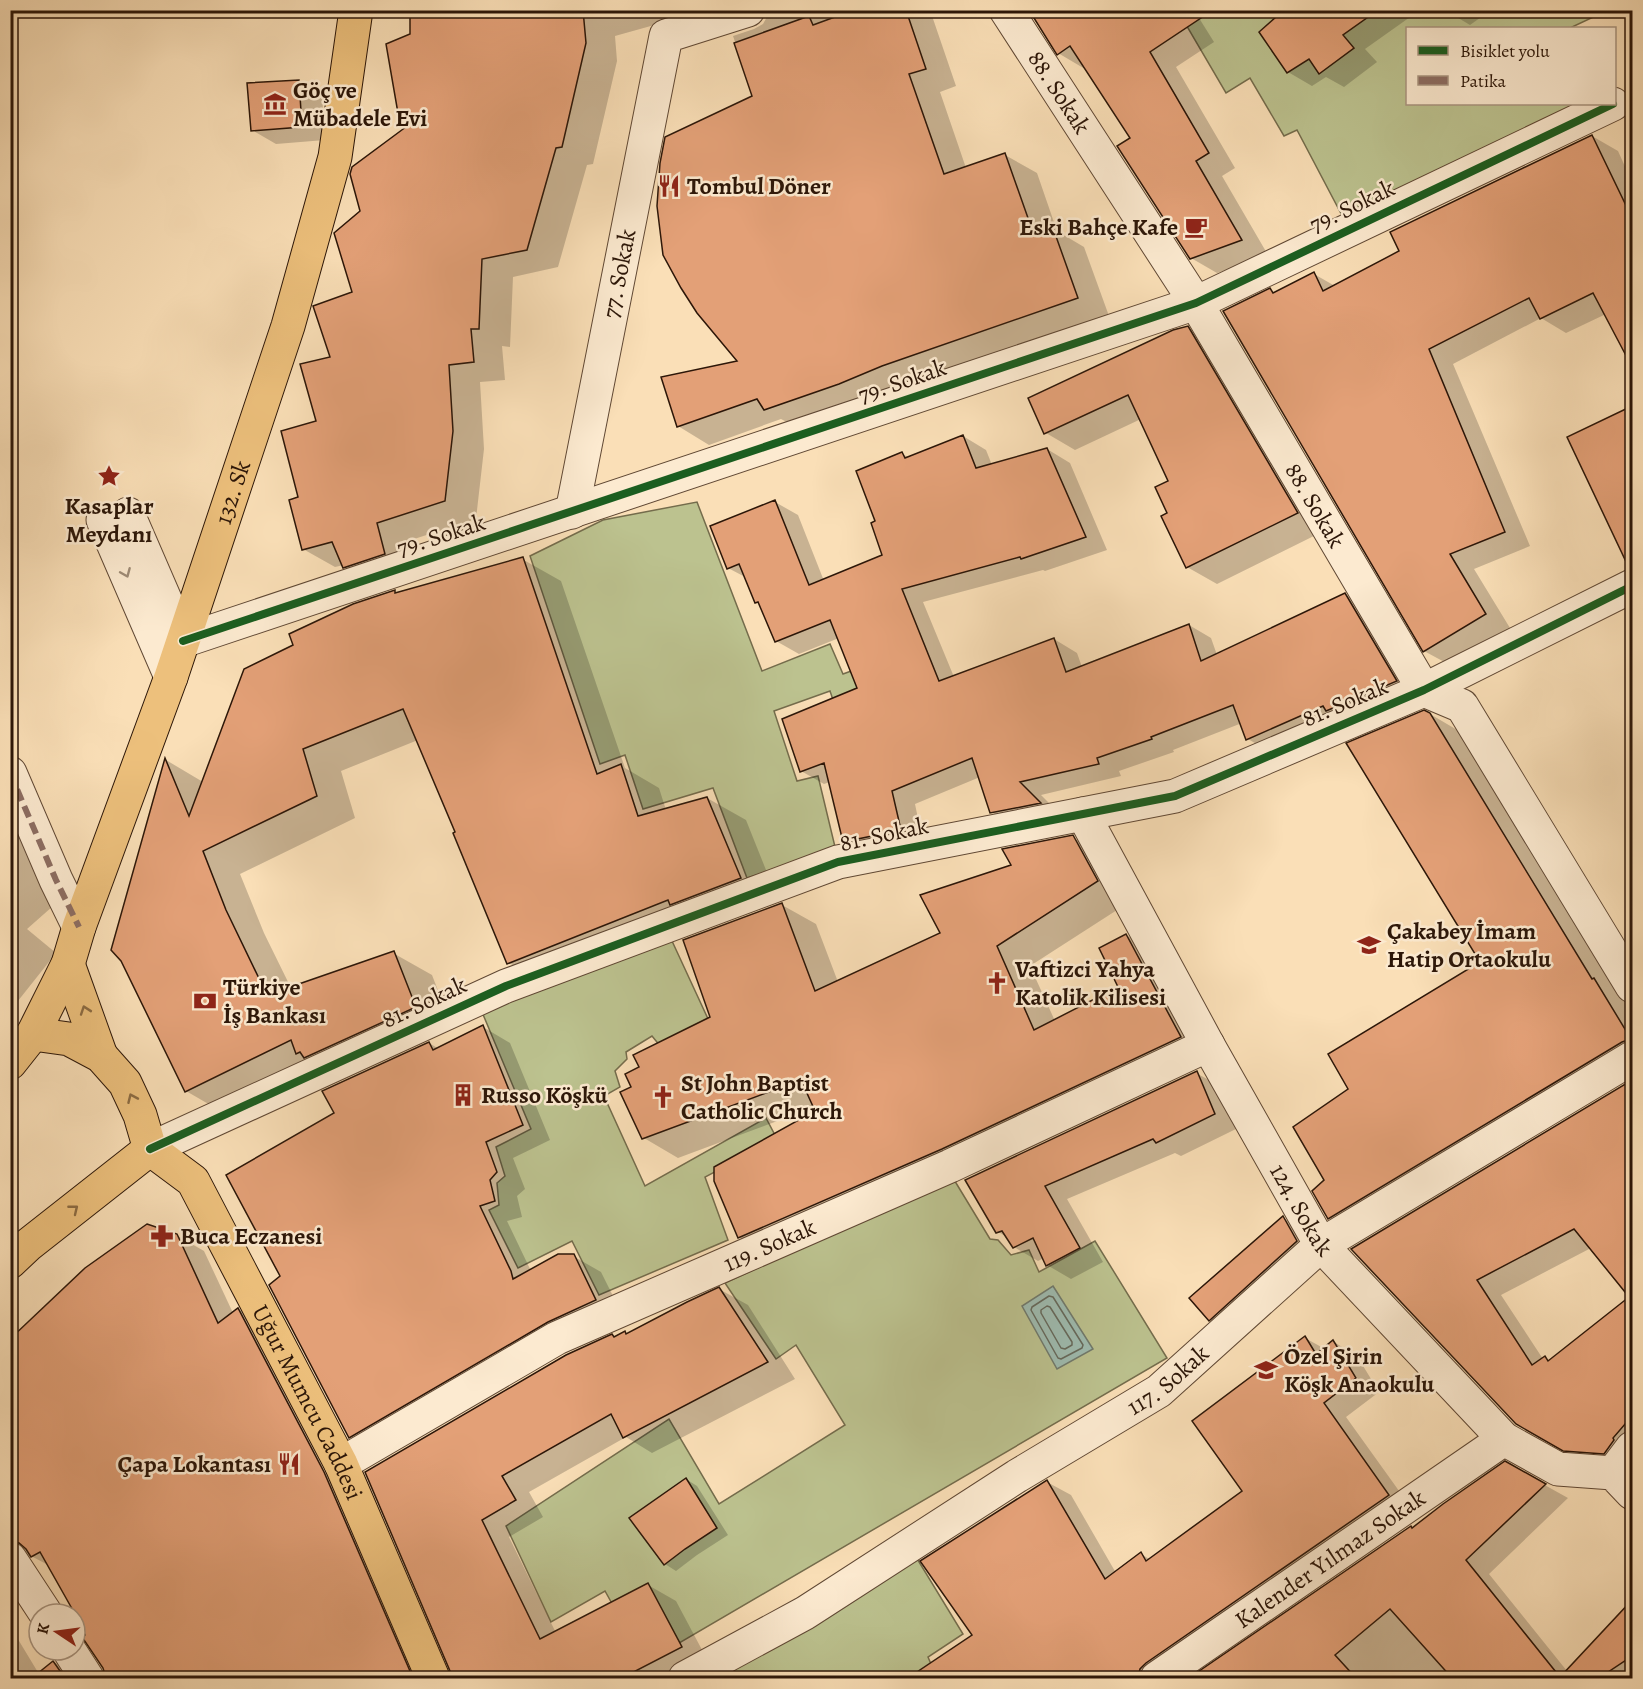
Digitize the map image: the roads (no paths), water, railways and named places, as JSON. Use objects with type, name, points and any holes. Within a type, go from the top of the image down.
[{"type":"main road","name":"132. Sk","points":[[10,1063],[33,1035],[68,964],[79,927],[171,677],[288,326],[335,157],[356,10]]},
{"type":"main road","points":[[68,964],[101,1056]]},
{"type":"main road","points":[[16,1250],[150,1149],[140,1115],[125,1083],[101,1056],[69,1040],[33,1035]]},
{"type":"main road","name":"Uğur Mumcu Caddesi","points":[[150,1149],[194,1181],[341,1464],[433,1678]]},
{"type":"street","name":"77. Sokak","points":[[572,512],[666,36],[748,10]]},
{"type":"street","name":"88. Sokak","points":[[1006,10],[1196,303],[1424,690]]},
{"type":"street","name":"79. Sokak","points":[[1616,102],[1632,94]]},
{"type":"street","name":"79. Sokak","points":[[183,641],[1196,303],[1610,105]]},
{"type":"street","points":[[171,677],[115,517],[183,641]]},
{"type":"street","name":"81. Sokak","points":[[150,1149],[506,986],[838,862],[1175,796],[1424,690],[1632,586]]},
{"type":"street","points":[[1424,690],[1462,706],[1632,986]]},
{"type":"street","points":[[10,773],[79,927]]},
{"type":"street","name":"124. Sokak","points":[[1083,814],[1208,1045],[1321,1245],[1504,1439],[1558,1469],[1626,1471]]},
{"type":"street","name":"119. Sokak","points":[[341,1464],[557,1338],[950,1166],[1208,1045]]},
{"type":"street","name":"117. Sokak","points":[[686,1678],[805,1613],[1017,1476],[1159,1391],[1321,1245],[1632,1058]]},
{"type":"street","name":"Kalender Yılmaz Sokak","points":[[1157,1678],[1504,1439]]},
{"type":"street","points":[[10,1559],[38,1602]]},
{"type":"street","points":[[77,1662],[87,1678]]},
{"type":"water","points":[[1053,1286],[1093,1349],[1057,1369],[1022,1306]]},
{"type":"place","name":"Göç ve Mübadele Evi","points":[[275,104]]},
{"type":"place","name":"Tombul Döner","points":[[669,186]]},
{"type":"place","name":"Eski Bahçe Kafe","points":[[1196,227]]},
{"type":"place","name":"Kasaplar Meydanı","points":[[109,476]]},
{"type":"place","name":"Çakabey İmam Hatip Ortaokulu","points":[[1369,945]]},
{"type":"place","name":"Vaftizci Yahya Katolik Kilisesi","points":[[997,983]]},
{"type":"place","name":"Türkiye İş Bankası","points":[[205,1001]]},
{"type":"place","name":"Russo Köşkü","points":[[463,1095]]},
{"type":"place","name":"St John Baptist Catholic Church","points":[[663,1097]]},
{"type":"place","name":"Buca Eczanesi","points":[[162,1236]]},
{"type":"place","name":"Özel Şirin Köşk Anaokulu","points":[[1266,1370]]},
{"type":"place","name":"Çapa Lokantası","points":[[289,1464]]}]
